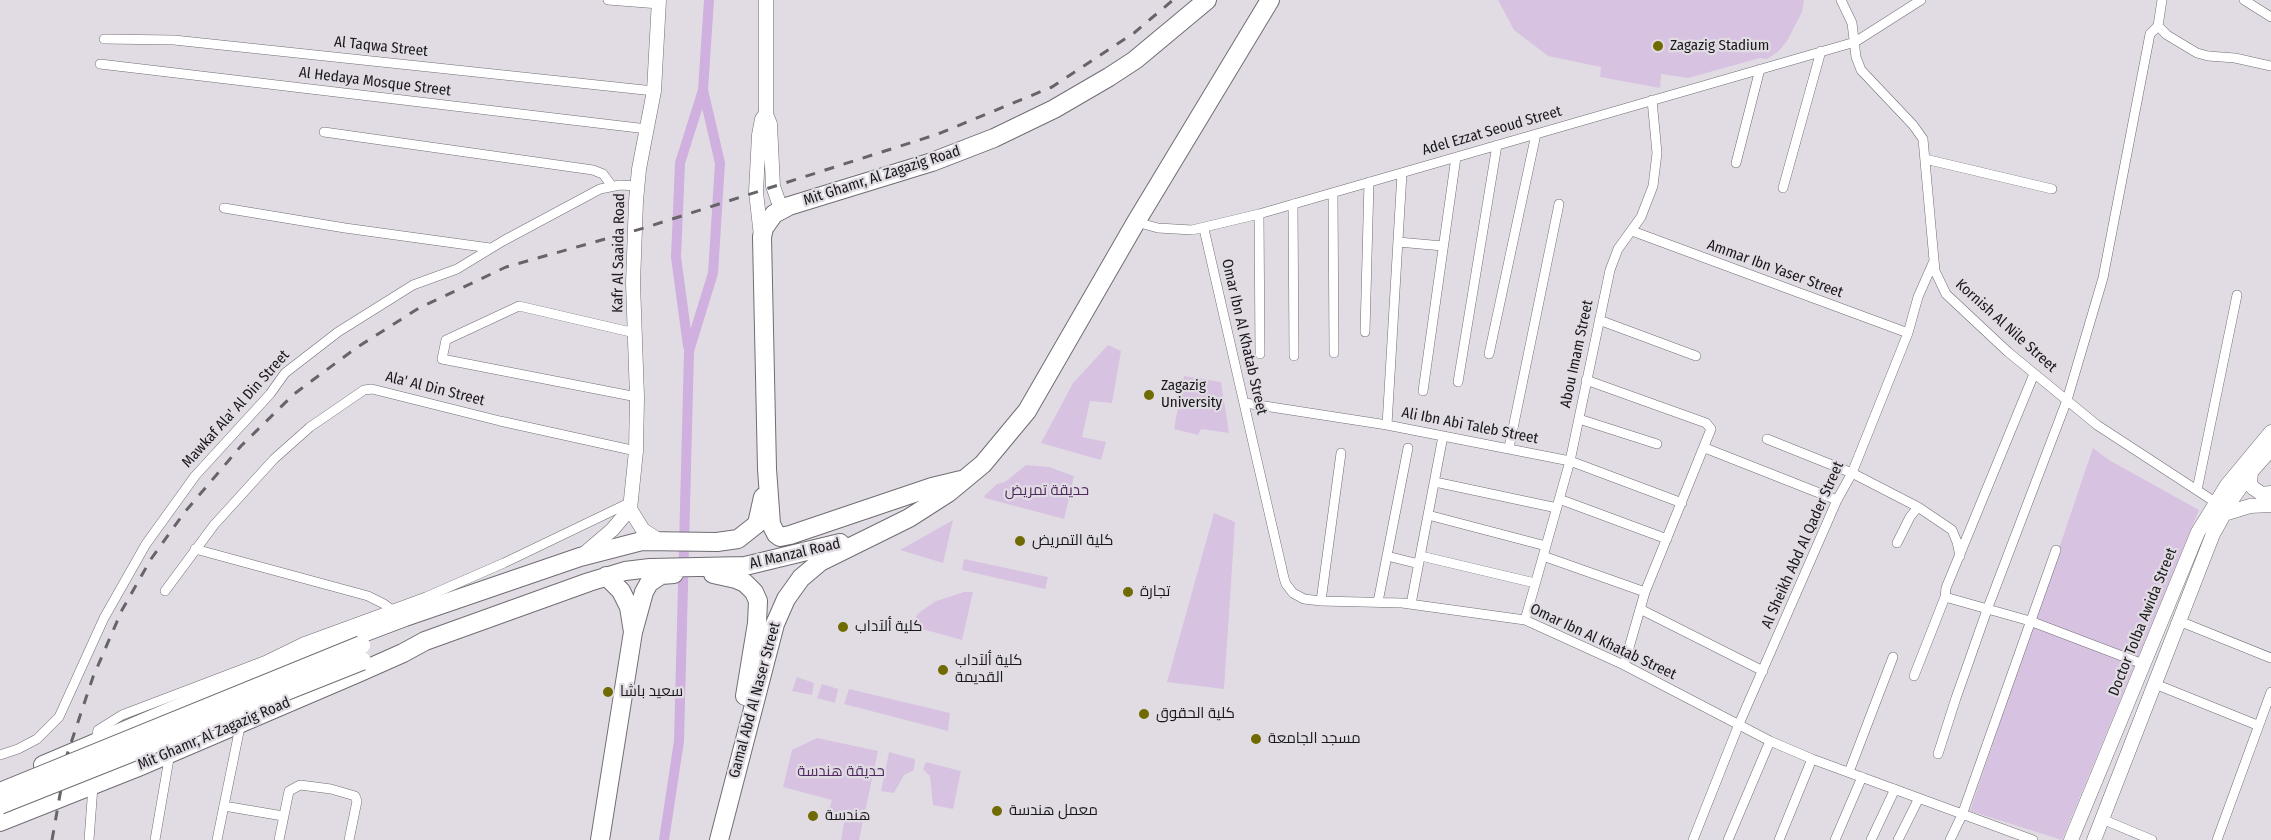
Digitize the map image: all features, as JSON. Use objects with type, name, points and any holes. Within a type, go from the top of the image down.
[{"type":"highway","name":"Mit Ghamr, Al Zagazig Road","points":[[782,209],[932,162],[1024,124],[1109,77],[1160,41],[1207,0]]},
{"type":"highway","points":[[874,535],[929,507],[966,479],[983,464],[1028,411],[1136,222],[1270,0]]},
{"type":"highway","points":[[782,209],[768,220],[762,237],[767,469],[773,529],[780,537],[868,510],[932,487],[966,479]]},
{"type":"highway","name":"Mit Ghamr, Al Zagazig Road","points":[[0,784],[399,614],[580,557],[642,541],[717,542],[738,538],[757,524],[761,513],[767,469]]},
{"type":"highway","name":"Al Manzal Road","points":[[661,572],[716,571],[761,564],[874,535]]},
{"type":"highway","name":"Gamal Abd Al Naser Street","points":[[719,840],[775,624],[786,599],[801,578],[820,562],[874,535]]},
{"type":"highway","name":"Mit Ghamr, Al Zagazig Road","points":[[0,792],[362,653],[425,640],[606,576],[640,569],[661,572]]},
{"type":"highway","points":[[716,571],[745,583],[754,592],[758,601],[757,623],[743,706],[733,748],[737,767]]},
{"type":"highway","points":[[600,840],[633,632],[646,588],[661,572]]},
{"type":"highway","points":[[606,576],[621,591],[629,607],[633,632]]},
{"type":"highway","name":"Mit Ghamr, Al Zagazig Road","points":[[0,805],[362,653],[390,631],[399,614]]},
{"type":"highway","name":"Mit Ghamr, Al Zagazig Road","points":[[0,822],[367,669],[425,640]]},
{"type":"street","points":[[608,0],[659,2]]},
{"type":"street","points":[[766,0],[766,114],[770,124],[773,186],[782,209]]},
{"type":"street","name":"Kornish Al Nile Street","points":[[1841,0],[1852,23],[1856,57],[1861,70],[1923,139],[1936,277],[1946,294],[2034,374],[2097,425],[2216,502]]},
{"type":"street","name":"Adel Ezzat Seoud Street","points":[[1136,222],[1169,229],[1204,229],[1334,193],[1856,42],[1921,0]]},
{"type":"street","points":[[1938,754],[1987,610],[2067,400],[2103,278],[2150,34],[2158,26],[2162,0]]},
{"type":"street","points":[[2244,0],[2271,17]]},
{"type":"street","name":"Kafr Al Saaida Road","points":[[631,505],[636,451],[637,397],[633,283],[637,186],[654,91],[659,2]]},
{"type":"street","points":[[2158,26],[2167,35],[2208,57],[2235,58],[2271,66]]},
{"type":"street","name":"Al Taqwa Street","points":[[104,39],[174,40],[654,91]]},
{"type":"street","points":[[1784,188],[1821,51]]},
{"type":"street","name":"Al Hedaya Mosque Street","points":[[100,64],[647,129]]},
{"type":"street","points":[[1736,163],[1760,69]]},
{"type":"street","name":"Abou Imam Street","points":[[1524,620],[1570,461],[1614,259],[1648,202],[1656,170],[1657,153],[1652,100]]},
{"type":"street","points":[[762,237],[756,192],[759,135],[762,119],[766,114]]},
{"type":"street","points":[[324,132],[593,170],[603,174],[612,186]]},
{"type":"street","points":[[1489,354],[1536,134]]},
{"type":"street","points":[[1458,382],[1497,145]]},
{"type":"street","points":[[1423,391],[1456,157]]},
{"type":"street","points":[[1925,159],[2052,189]]},
{"type":"street","points":[[1387,425],[1402,173]]},
{"type":"street","points":[[1365,332],[1369,183]]},
{"type":"street","name":"Mawkaf Ala' Al Din Street","points":[[0,754],[18,749],[37,739],[59,717],[104,618],[146,544],[195,476],[270,394],[285,373],[338,332],[408,288],[457,269],[490,248],[587,196],[612,186],[637,186]]},
{"type":"street","points":[[1334,193],[1334,353]]},
{"type":"street","points":[[1293,204],[1294,356]]},
{"type":"street","points":[[1509,448],[1559,204]]},
{"type":"street","points":[[224,208],[490,248]]},
{"type":"street","points":[[1259,214],[1260,354]]},
{"type":"street","name":"Omar Ibn Al Khatab Street","points":[[1204,229],[1221,312],[1245,403],[1286,584],[1299,596],[1321,601],[1362,604],[1378,602],[1412,604],[1524,620],[1624,665],[1770,741],[1962,815],[2003,835],[2033,840]]},
{"type":"street","name":"Ammar Ibn Yaser Street","points":[[1632,231],[1908,333]]},
{"type":"street","points":[[1398,242],[1443,246]]},
{"type":"street","name":"Al Sheikh Abd Al Qader Street","points":[[1693,840],[1739,724],[1837,500],[1852,473],[1908,333],[1918,297],[1934,261]]},
{"type":"street","points":[[2197,490],[2238,296]]},
{"type":"street","points":[[635,333],[519,306],[446,340],[442,359],[637,397]]},
{"type":"street","points":[[1599,320],[1696,356]]},
{"type":"street","points":[[1914,676],[1945,597],[1946,588],[2034,374]]},
{"type":"street","points":[[1586,380],[1709,425],[1711,429],[1644,592],[1624,665]]},
{"type":"street","name":"Ala' Al Din Street","points":[[165,591],[195,549],[234,502],[296,439],[350,399],[368,389],[636,451]]},
{"type":"street","name":"Ali Ibn Abi Taleb Street","points":[[1245,403],[1387,425],[1570,461],[1682,503]]},
{"type":"street","points":[[1579,418],[1657,444]]},
{"type":"street","name":"Doctor Tolba Awida Street","points":[[2072,840],[2190,549],[2216,502],[2238,471],[2271,432]]},
{"type":"street","points":[[1412,604],[1443,436]]},
{"type":"street","points":[[1767,439],[1852,473],[1918,507],[1952,530],[1958,542],[1960,556]]},
{"type":"street","points":[[1378,602],[1408,448]]},
{"type":"street","points":[[1705,448],[1837,500]]},
{"type":"street","points":[[2094,840],[2213,534],[2251,472],[2271,450]]},
{"type":"street","points":[[1321,601],[1341,453]]},
{"type":"street","points":[[2251,472],[2250,483],[2253,488],[2262,494],[2271,493]]},
{"type":"street","points":[[1435,482],[1558,503],[1667,539]]},
{"type":"street","points":[[631,505],[635,520],[643,530],[660,541]]},
{"type":"street","points":[[580,557],[612,530],[631,505]]},
{"type":"street","points":[[195,549],[368,596],[399,614],[631,505]]},
{"type":"street","points":[[2224,514],[2250,506],[2271,505]]},
{"type":"street","points":[[1897,543],[1910,517],[1918,507]]},
{"type":"street","points":[[1428,515],[1546,546]]},
{"type":"street","points":[[1950,840],[1962,815],[2056,550]]},
{"type":"street","points":[[1387,556],[1420,560],[1535,583]]},
{"type":"street","points":[[1543,556],[1644,592]]},
{"type":"street","points":[[1945,597],[2030,621],[2143,664]]},
{"type":"street","points":[[1640,609],[1763,671]]},
{"type":"street","points":[[2179,621],[2271,658]]},
{"type":"street","points":[[1849,772],[1893,657]]},
{"type":"street","points":[[2155,684],[2258,725]]},
{"type":"street","points":[[2217,840],[2271,692]]},
{"type":"street","points":[[217,840],[241,722]]},
{"type":"street","points":[[1728,840],[1770,741]]},
{"type":"street","points":[[89,840],[95,742]]},
{"type":"street","points":[[155,840],[170,753]]},
{"type":"street","points":[[1779,840],[1812,759]]},
{"type":"street","points":[[2102,765],[2120,771]]},
{"type":"street","points":[[1835,840],[1862,777]]},
{"type":"street","points":[[279,840],[289,790],[300,785],[353,794],[356,798],[348,840]]},
{"type":"street","points":[[1871,840],[1895,789]]},
{"type":"street","points":[[1898,840],[1919,798]]},
{"type":"street","points":[[224,806],[284,816]]},
{"type":"street","points":[[2102,819],[2152,840]]},
{"type":"green space","name":"Zagazig Stadium","points":[[1498,0],[1804,0],[1802,12],[1787,41],[1778,52],[1767,59],[1760,58],[1688,78],[1661,74],[1660,88],[1600,77],[1601,67],[1548,56],[1514,30]]},
{"type":"green space","points":[[1108,345],[1121,351],[1112,403],[1090,401],[1082,437],[1106,442],[1101,460],[1041,443],[1073,383]]},
{"type":"green space","points":[[1184,376],[1221,382],[1229,433],[1201,429],[1198,435],[1174,429]]},
{"type":"green space","points":[[2093,448],[2109,460],[2199,510],[2062,840],[1970,811]]},
{"type":"green space","name":"حديقة تمريض","points":[[1026,465],[1049,467],[1074,476],[1064,519],[985,498],[984,496],[997,484],[1005,482]]},
{"type":"green space","points":[[1214,513],[1235,522],[1224,689],[1167,682]]},
{"type":"green space","points":[[953,520],[943,563],[900,550]]},
{"type":"green space","points":[[964,559],[1048,577],[1045,589],[962,570]]},
{"type":"green space","points":[[964,592],[973,592],[962,640],[915,627],[916,616],[921,611],[936,601]]},
{"type":"green space","points":[[797,677],[814,683],[812,695],[792,691]]},
{"type":"green space","points":[[822,684],[838,689],[835,703],[817,698]]},
{"type":"green space","points":[[849,689],[950,713],[948,731],[844,704]]},
{"type":"green space","name":"حديقة هندسة","points":[[817,738],[878,751],[859,840],[841,840],[844,823],[839,817],[828,812],[832,800],[783,787],[792,750]]},
{"type":"green space","name":"حديقة هندسة","points":[[889,752],[915,759],[914,770],[904,775],[894,793],[881,791]]},
{"type":"green space","name":"حديقة هندسة","points":[[926,762],[961,771],[953,809],[933,805],[930,776],[923,769]]},
{"type":"waterway","points":[[664,840],[679,741],[689,351],[713,273],[720,163],[703,90],[709,0]]},
{"type":"waterway","points":[[688,346],[676,257],[680,163],[703,90]]},
{"type":"railway","points":[[52,840],[67,755],[93,677],[122,610],[151,559],[184,513],[241,446],[294,394],[356,348],[419,308],[506,267],[644,228],[938,134],[1052,87],[1134,33],[1173,0]]},
{"type":"place","name":"Zagazig Stadium","points":[[1658,46]]},
{"type":"place","name":"Zagazig University","points":[[1149,395]]},
{"type":"place","name":"كلية التمريض","points":[[1020,541]]},
{"type":"place","name":"تجارة","points":[[1128,592]]},
{"type":"place","name":"كلية ألآداب","points":[[843,627]]},
{"type":"place","name":"كلية ألآداب القديمة","points":[[943,670]]},
{"type":"place","name":"سعيد باشا","points":[[608,692]]},
{"type":"place","name":"كلية الحقوق","points":[[1144,714]]},
{"type":"place","name":"مسجد الجامعة","points":[[1256,739]]},
{"type":"place","name":"معمل هندسة","points":[[997,811]]},
{"type":"place","name":"هندسة","points":[[813,816]]}]
